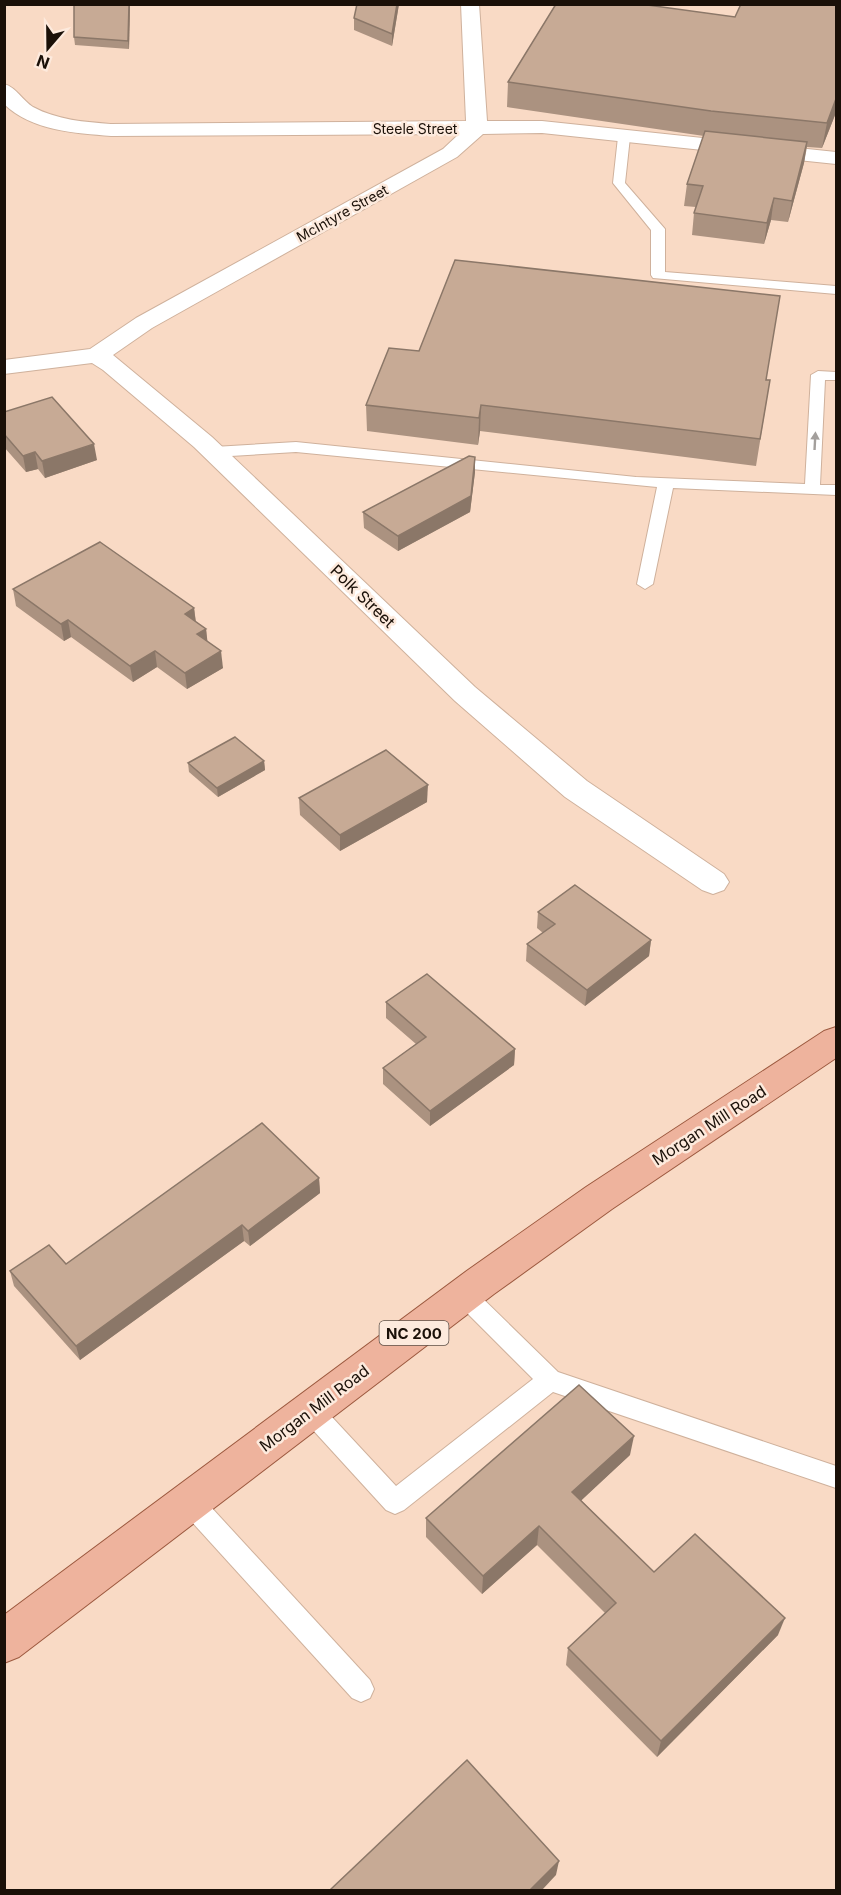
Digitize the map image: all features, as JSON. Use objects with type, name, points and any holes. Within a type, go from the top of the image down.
[{"type":"main road","name":"Morgan Mill Road","points":[[14,1626],[190,1502],[464,1295],[599,1198],[837,1041]]},
{"type":"street","points":[[470,4],[477,128]]},
{"type":"street","name":"Steele Street","points":[[4,90],[9,98],[32,114],[65,127],[111,130],[542,127],[837,158]]},
{"type":"street","name":"McIntyre Street","points":[[97,355],[144,323],[450,153],[477,128]]},
{"type":"street","points":[[4,367],[97,355]]},
{"type":"street","name":"Polk Street","points":[[97,355],[214,452],[465,694],[576,789],[713,882]]},
{"type":"lane","points":[[624,137],[619,183],[658,229],[658,275],[837,290]]},
{"type":"lane","points":[[812,489],[818,375],[837,376]]},
{"type":"lane","points":[[214,452],[296,447],[666,483],[837,490]]},
{"type":"lane","points":[[645,584],[666,483]]},
{"type":"lane","points":[[464,1295],[550,1380],[837,1477]]},
{"type":"lane","points":[[310,1410],[395,1502],[550,1380]]},
{"type":"lane","points":[[190,1502],[361,1689]]},
{"type":"building","points":[[74,4],[129,4],[128,41],[74,37]]},
{"type":"building","points":[[357,4],[397,4],[392,34],[354,18]]},
{"type":"building","points":[[556,4],[640,4],[735,17],[741,4],[837,4],[837,96],[827,123],[711,111],[508,82]]},
{"type":"building","points":[[705,131],[807,142],[792,201],[774,198],[767,223],[694,213],[703,186],[687,184]]},
{"type":"building","points":[[455,260],[780,296],[766,380],[770,380],[760,439],[481,405],[479,418],[366,405],[389,348],[419,351]]},
{"type":"building","points":[[52,397],[94,444],[42,461],[35,452],[23,456],[4,434],[4,412]]},
{"type":"building","points":[[469,456],[475,457],[471,496],[398,536],[363,512]]},
{"type":"building","points":[[100,542],[194,608],[185,614],[206,629],[197,634],[221,651],[185,673],[155,651],[130,666],[68,620],[61,624],[13,589]]},
{"type":"building","points":[[235,737],[264,761],[217,788],[188,763]]},
{"type":"building","points":[[386,750],[428,785],[340,835],[299,798]]},
{"type":"building","points":[[575,885],[651,940],[587,990],[527,944],[555,924],[538,912]]},
{"type":"building","points":[[427,974],[515,1049],[430,1111],[383,1068],[426,1037],[386,1002]]},
{"type":"building","points":[[262,1123],[319,1178],[248,1231],[242,1225],[76,1346],[10,1271],[49,1245],[66,1264]]},
{"type":"building","points":[[579,1385],[634,1436],[572,1492],[654,1572],[695,1534],[785,1618],[661,1741],[568,1648],[616,1603],[539,1526],[483,1576],[426,1518]]},
{"type":"building","points":[[467,1760],[559,1861],[530,1890],[330,1890]]}]
